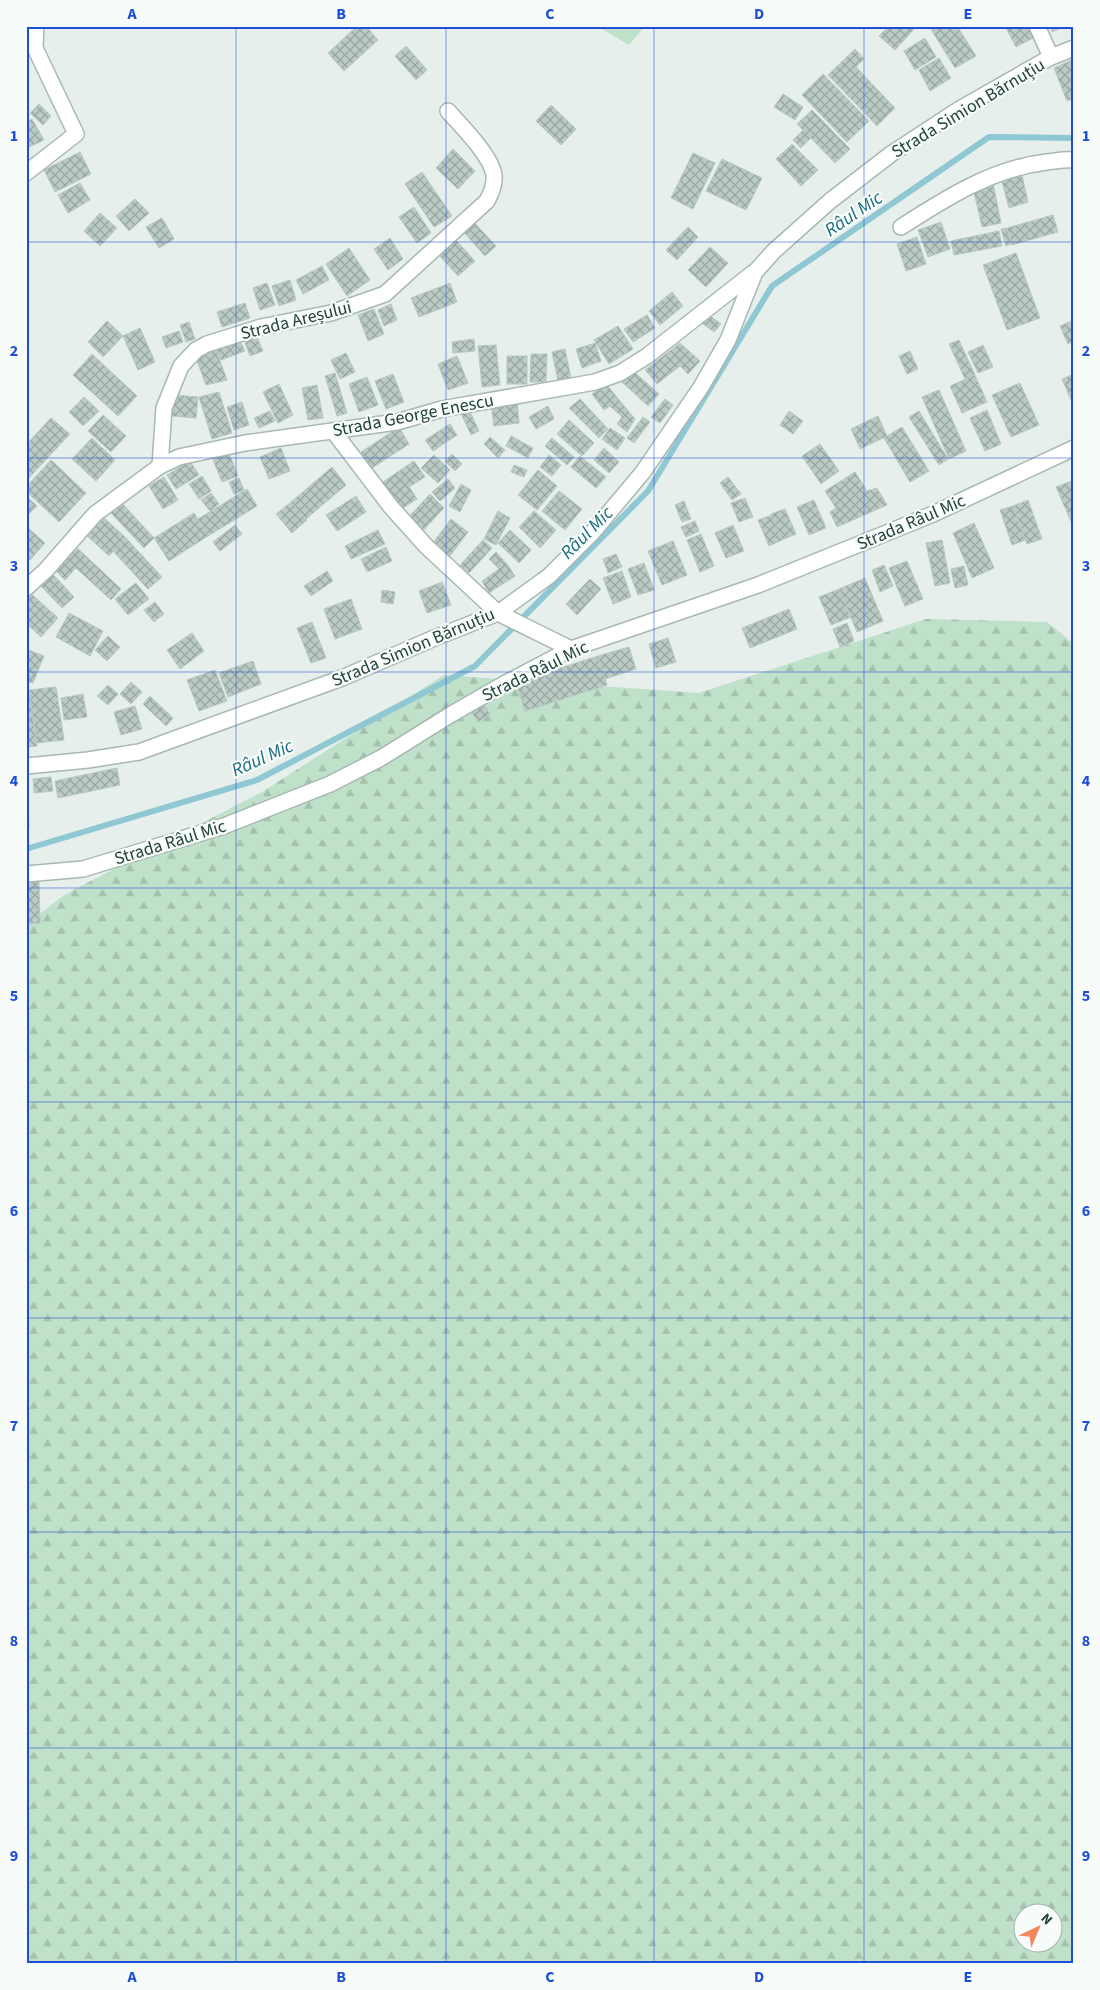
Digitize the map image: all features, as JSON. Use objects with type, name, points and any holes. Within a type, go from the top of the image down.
[{"type":"street","points":[[26,174],[76,134],[35,48],[36,26]]},
{"type":"street","points":[[1037,26],[1051,57]]},
{"type":"street","name":"Strada Simion Bărnuțiu","points":[[26,766],[88,760],[139,752],[342,678],[432,638],[504,616],[592,534],[643,472],[701,387],[728,340],[755,272],[774,251],[830,201],[891,154],[958,110],[1051,57],[1074,48]]},
{"type":"street","name":"Strada Areșului","points":[[160,466],[164,408],[181,366],[196,350],[207,344],[261,327],[331,313],[385,294],[488,202],[494,186],[494,174],[488,160],[448,111]]},
{"type":"street","points":[[902,227],[950,196],[1001,172],[1033,163],[1074,160]]},
{"type":"street","name":"Strada George Enescu","points":[[26,588],[46,570],[95,514],[160,466],[179,457],[245,443],[397,422],[442,409],[595,382],[620,373],[648,356],[755,272]]},
{"type":"street","points":[[334,432],[391,507],[414,533],[504,616],[572,649]]},
{"type":"street","name":"Strada Râul Mic","points":[[26,874],[84,869],[224,826],[330,784],[381,758],[504,684],[572,649],[758,585],[858,545],[933,514],[1074,448]]},
{"type":"green space","points":[[597,26],[645,26],[629,45]]},
{"type":"green space","points":[[926,619],[1047,622],[1074,644],[1074,1964],[26,1964],[26,925],[64,895],[262,792],[444,675],[699,693]]},
{"type":"building","points":[[357,26],[366,26],[378,40],[344,71],[328,53]]},
{"type":"building","points":[[889,26],[917,26],[895,50],[879,36]]},
{"type":"building","points":[[929,26],[957,26],[976,56],[955,68]]},
{"type":"building","points":[[1005,26],[1029,26],[1035,37],[1016,47]]},
{"type":"building","points":[[1050,26],[1065,26],[1052,32]]},
{"type":"building","points":[[925,38],[936,57],[915,70],[904,51]]},
{"type":"building","points":[[406,46],[427,70],[416,80],[395,56]]},
{"type":"building","points":[[855,49],[864,59],[856,67],[895,108],[877,126],[828,75]]},
{"type":"building","points":[[939,58],[951,78],[930,91],[919,70]]},
{"type":"building","points":[[1074,59],[1074,98],[1067,101],[1054,68]]},
{"type":"building","points":[[823,74],[869,121],[847,142],[802,95]]},
{"type":"building","points":[[783,94],[803,107],[795,120],[774,107]]},
{"type":"building","points":[[39,104],[51,116],[43,125],[30,113]]},
{"type":"building","points":[[551,105],[576,129],[561,145],[536,121]]},
{"type":"building","points":[[812,110],[850,149],[835,163],[811,138],[801,148],[793,140],[803,130],[797,124]]},
{"type":"building","points":[[32,119],[44,140],[27,148],[26,122]]},
{"type":"building","points":[[792,144],[818,170],[801,186],[776,159]]},
{"type":"building","points":[[453,149],[475,171],[458,189],[436,168]]},
{"type":"building","points":[[80,152],[91,174],[55,192],[44,170]]},
{"type":"building","points":[[693,153],[715,163],[693,209],[671,198]]},
{"type":"building","points":[[722,159],[762,178],[746,210],[706,191]]},
{"type":"building","points":[[422,172],[452,216],[434,227],[405,184]]},
{"type":"building","points":[[1022,175],[1028,202],[1009,208],[1002,182]]},
{"type":"building","points":[[80,183],[90,200],[68,213],[58,195]]},
{"type":"building","points":[[993,183],[1001,223],[982,227],[973,188]]},
{"type":"building","points":[[135,199],[149,213],[129,231],[116,216]]},
{"type":"building","points":[[414,207],[431,233],[417,243],[399,217]]},
{"type":"building","points":[[100,213],[117,228],[100,246],[84,231]]},
{"type":"building","points":[[1053,215],[1058,232],[1012,245],[1007,228]]},
{"type":"building","points":[[162,218],[174,239],[159,248],[146,227]]},
{"type":"building","points":[[471,219],[496,246],[485,256],[461,229]]},
{"type":"building","points":[[941,222],[950,249],[928,257],[918,230]]},
{"type":"building","points":[[688,227],[698,237],[677,260],[666,250]]},
{"type":"building","points":[[1007,228],[1011,244],[1006,246],[1001,229]]},
{"type":"building","points":[[999,231],[1002,246],[954,255],[951,241]]},
{"type":"building","points":[[453,237],[475,261],[458,276],[436,252]]},
{"type":"building","points":[[917,237],[926,264],[906,271],[897,244]]},
{"type":"building","points":[[390,238],[403,259],[388,270],[374,249]]},
{"type":"building","points":[[710,247],[728,263],[706,287],[688,270]]},
{"type":"building","points":[[349,248],[370,280],[347,296],[326,264]]},
{"type":"building","points":[[1016,253],[1040,318],[1007,330],[983,265]]},
{"type":"building","points":[[322,266],[329,280],[303,294],[296,280]]},
{"type":"building","points":[[290,280],[296,300],[279,306],[272,286]]},
{"type":"building","points":[[267,283],[275,305],[260,310],[253,288]]},
{"type":"building","points":[[450,283],[457,302],[419,317],[411,298]]},
{"type":"building","points":[[672,292],[683,306],[660,325],[649,311]]},
{"type":"building","points":[[245,303],[250,318],[222,327],[217,312]]},
{"type":"building","points":[[391,304],[397,320],[384,326],[378,310]]},
{"type":"building","points":[[374,309],[384,334],[368,341],[358,315]]},
{"type":"building","points":[[647,315],[655,328],[633,342],[624,329]]},
{"type":"building","points":[[709,315],[721,324],[714,332],[702,323]]},
{"type":"building","points":[[1074,320],[1074,341],[1068,344],[1060,326]]},
{"type":"building","points":[[107,321],[123,336],[103,357],[88,342]]},
{"type":"building","points":[[189,322],[195,339],[186,342],[180,325]]},
{"type":"building","points":[[618,326],[633,349],[609,364],[594,340]]},
{"type":"building","points":[[140,328],[155,362],[138,370],[123,336]]},
{"type":"building","points":[[179,331],[183,342],[166,348],[162,337]]},
{"type":"building","points":[[255,332],[263,351],[250,356],[243,337]]},
{"type":"building","points":[[239,338],[245,351],[221,360],[215,347]]},
{"type":"building","points":[[474,339],[475,351],[453,353],[452,342]]},
{"type":"building","points":[[959,340],[975,375],[965,379],[949,344]]},
{"type":"building","points":[[595,343],[601,361],[582,368],[576,349]]},
{"type":"building","points":[[680,343],[700,361],[688,374],[680,366],[657,384],[645,370]]},
{"type":"building","points":[[496,345],[500,385],[482,387],[478,346]]},
{"type":"building","points":[[983,345],[993,367],[978,373],[968,352]]},
{"type":"building","points":[[215,347],[227,380],[206,385],[194,353]]},
{"type":"building","points":[[565,349],[571,378],[558,381],[552,352]]},
{"type":"building","points":[[910,351],[918,369],[907,374],[899,356]]},
{"type":"building","points":[[346,353],[355,372],[340,379],[331,360]]},
{"type":"building","points":[[92,354],[137,396],[118,416],[73,375]]},
{"type":"building","points":[[531,354],[547,354],[546,382],[530,382]]},
{"type":"building","points":[[457,356],[468,383],[448,390],[438,364]]},
{"type":"building","points":[[507,356],[527,356],[527,384],[507,384]]},
{"type":"building","points":[[631,369],[659,394],[648,406],[621,381]]},
{"type":"building","points":[[335,373],[347,413],[337,416],[325,376]]},
{"type":"building","points":[[393,374],[404,402],[386,409],[375,381]]},
{"type":"building","points":[[1074,374],[1074,407],[1062,379]]},
{"type":"building","points":[[975,375],[987,402],[962,413],[950,386]]},
{"type":"building","points":[[367,377],[378,405],[359,412],[349,384]]},
{"type":"building","points":[[1020,383],[1039,425],[1011,437],[992,395]]},
{"type":"building","points":[[279,384],[293,415],[278,423],[263,392]]},
{"type":"building","points":[[606,384],[635,419],[627,432],[617,424],[622,417],[610,406],[604,410],[592,394]]},
{"type":"building","points":[[317,385],[323,418],[308,420],[302,388]]},
{"type":"building","points":[[939,390],[966,451],[949,459],[922,397]]},
{"type":"building","points":[[219,392],[232,433],[212,439],[199,397]]},
{"type":"building","points":[[173,395],[198,397],[196,418],[171,416]]},
{"type":"building","points":[[84,397],[99,411],[83,426],[69,412]]},
{"type":"building","points":[[580,399],[608,429],[599,438],[569,408]]},
{"type":"building","points":[[665,399],[673,405],[660,423],[651,417]]},
{"type":"building","points":[[517,400],[519,423],[494,426],[491,403]]},
{"type":"building","points":[[242,402],[249,425],[234,430],[227,407]]},
{"type":"building","points":[[467,405],[479,431],[471,435],[459,409]]},
{"type":"building","points":[[548,406],[554,419],[536,429],[529,417]]},
{"type":"building","points":[[987,410],[1001,444],[985,451],[970,418]]},
{"type":"building","points":[[270,411],[275,421],[259,428],[254,418]]},
{"type":"building","points":[[789,411],[803,421],[793,434],[780,425]]},
{"type":"building","points":[[919,411],[948,459],[939,465],[909,417]]},
{"type":"building","points":[[103,415],[126,436],[111,452],[88,431]]},
{"type":"building","points":[[878,416],[887,436],[860,449],[851,429]]},
{"type":"building","points":[[643,417],[650,422],[634,443],[627,438]]},
{"type":"building","points":[[51,418],[70,434],[26,481],[26,445]]},
{"type":"building","points":[[569,420],[594,443],[582,456],[557,434]]},
{"type":"building","points":[[450,424],[457,435],[433,451],[425,440]]},
{"type":"building","points":[[399,427],[409,444],[372,468],[361,452]]},
{"type":"building","points":[[902,427],[929,471],[910,482],[884,438]]},
{"type":"building","points":[[610,428],[625,438],[617,450],[602,439]]},
{"type":"building","points":[[511,436],[533,448],[528,458],[506,446]]},
{"type":"building","points":[[490,437],[505,450],[498,458],[484,444]]},
{"type":"building","points":[[92,438],[115,460],[96,481],[72,459]]},
{"type":"building","points":[[552,438],[574,457],[567,465],[545,446]]},
{"type":"building","points":[[820,444],[839,471],[821,484],[802,456]]},
{"type":"building","points":[[281,448],[290,471],[269,479],[260,457]]},
{"type":"building","points":[[604,448],[619,462],[609,473],[594,460]]},
{"type":"building","points":[[229,453],[238,476],[222,482],[213,460]]},
{"type":"building","points":[[452,454],[462,464],[455,471],[445,461]]},
{"type":"building","points":[[434,455],[450,470],[438,483],[421,468]]},
{"type":"building","points":[[549,455],[561,465],[552,476],[540,467]]},
{"type":"building","points":[[580,456],[606,477],[596,488],[571,467]]},
{"type":"building","points":[[51,460],[86,493],[59,522],[26,491],[26,487]]},
{"type":"building","points":[[190,461],[199,475],[176,489],[167,475]]},
{"type":"building","points":[[414,461],[425,477],[409,487],[399,471]]},
{"type":"building","points":[[514,465],[527,470],[524,477],[511,472]]},
{"type":"building","points":[[332,467],[346,485],[306,519],[291,502]]},
{"type":"building","points":[[538,470],[557,486],[537,510],[518,495]]},
{"type":"building","points":[[399,471],[417,499],[398,511],[380,484]]},
{"type":"building","points":[[855,472],[867,491],[877,488],[887,505],[837,527],[830,512],[836,508],[825,491]]},
{"type":"building","points":[[202,476],[211,491],[199,499],[189,484]]},
{"type":"building","points":[[164,477],[178,500],[163,509],[149,486]]},
{"type":"building","points":[[728,477],[741,494],[732,500],[720,483]]},
{"type":"building","points":[[239,478],[244,490],[234,494],[229,482]]},
{"type":"building","points":[[448,479],[455,488],[440,501],[432,492]]},
{"type":"building","points":[[1074,480],[1074,528],[1056,487]]},
{"type":"building","points":[[461,484],[471,490],[460,512],[449,506]]},
{"type":"building","points":[[247,489],[257,506],[208,536],[198,519]]},
{"type":"building","points":[[559,491],[582,509],[565,530],[542,511]]},
{"type":"building","points":[[211,493],[219,504],[210,511],[201,500]]},
{"type":"building","points":[[430,494],[444,508],[419,535],[405,521]]},
{"type":"building","points":[[26,496],[37,506],[27,516],[26,515]]},
{"type":"building","points":[[356,496],[366,512],[337,531],[326,515]]},
{"type":"building","points":[[745,498],[753,517],[739,522],[731,503]]},
{"type":"building","points":[[814,500],[826,528],[809,535],[797,507]]},
{"type":"building","points":[[1028,500],[1042,539],[1027,544],[1013,506]]},
{"type":"building","points":[[120,501],[154,538],[144,548],[109,511]]},
{"type":"building","points":[[684,501],[691,519],[682,522],[675,505]]},
{"type":"building","points":[[291,502],[307,520],[292,533],[276,514]]},
{"type":"building","points":[[1013,506],[1025,540],[1012,545],[1000,510]]},
{"type":"building","points":[[785,509],[796,534],[782,540],[771,514]]},
{"type":"building","points":[[498,511],[510,518],[496,545],[484,539]]},
{"type":"building","points":[[534,511],[556,530],[540,548],[519,527]]},
{"type":"building","points":[[194,513],[208,536],[169,561],[154,538]]},
{"type":"building","points":[[101,515],[126,538],[109,556],[84,533]]},
{"type":"building","points":[[772,515],[782,540],[769,546],[758,520]]},
{"type":"building","points":[[451,519],[468,532],[449,557],[432,544]]},
{"type":"building","points":[[695,521],[699,531],[686,537],[681,527]]},
{"type":"building","points":[[974,523],[994,568],[972,578],[953,533]]},
{"type":"building","points":[[235,525],[242,534],[220,551],[213,542]]},
{"type":"building","points":[[733,525],[744,551],[726,558],[715,533]]},
{"type":"building","points":[[27,527],[45,543],[30,560],[26,557]]},
{"type":"building","points":[[378,530],[385,544],[351,559],[345,546]]},
{"type":"building","points":[[510,530],[531,550],[519,563],[498,543]]},
{"type":"building","points":[[701,534],[714,566],[700,572],[687,540]]},
{"type":"building","points":[[126,538],[162,577],[148,589],[113,551]]},
{"type":"building","points":[[483,540],[492,548],[469,573],[460,565]]},
{"type":"building","points":[[942,540],[950,583],[935,586],[926,543]]},
{"type":"building","points":[[673,541],[687,575],[662,585],[648,551]]},
{"type":"building","points":[[73,544],[121,589],[111,600],[76,568],[65,580],[52,567]]},
{"type":"building","points":[[386,547],[392,561],[367,572],[361,559]]},
{"type":"building","points":[[496,552],[515,576],[489,593],[482,581],[499,569],[489,559]]},
{"type":"building","points":[[616,554],[622,567],[608,573],[603,559]]},
{"type":"building","points":[[907,561],[923,599],[905,606],[889,568]]},
{"type":"building","points":[[644,563],[654,590],[638,595],[628,569]]},
{"type":"building","points":[[884,565],[893,586],[880,592],[872,570]]},
{"type":"building","points":[[964,566],[968,585],[955,588],[951,569]]},
{"type":"building","points":[[49,570],[74,597],[62,608],[37,582]]},
{"type":"building","points":[[327,571],[333,581],[311,596],[304,586]]},
{"type":"building","points":[[622,571],[631,597],[613,604],[603,578]]},
{"type":"building","points":[[865,578],[883,621],[857,632],[839,589]]},
{"type":"building","points":[[590,579],[601,589],[577,615],[566,604]]},
{"type":"building","points":[[442,582],[451,605],[427,613],[419,591]]},
{"type":"building","points":[[136,583],[149,599],[128,615],[115,599]]},
{"type":"building","points":[[26,589],[58,618],[41,637],[26,623]]},
{"type":"building","points":[[839,589],[851,617],[831,625],[819,597]]},
{"type":"building","points":[[382,590],[395,592],[393,604],[381,602]]},
{"type":"building","points":[[351,599],[362,629],[335,639],[324,609]]},
{"type":"building","points":[[155,602],[164,614],[154,622],[144,610]]},
{"type":"building","points":[[789,609],[797,629],[750,648],[742,628]]},
{"type":"building","points":[[69,613],[103,631],[90,656],[56,637]]},
{"type":"building","points":[[312,622],[326,658],[311,663],[297,628]]},
{"type":"building","points":[[847,623],[854,641],[840,647],[833,629]]},
{"type":"building","points":[[192,633],[204,651],[180,669],[167,650]]},
{"type":"building","points":[[108,636],[120,647],[107,661],[95,650]]},
{"type":"building","points":[[668,638],[676,662],[656,668],[649,644]]},
{"type":"building","points":[[629,647],[636,669],[605,679],[598,656]]},
{"type":"building","points":[[26,649],[44,656],[33,683],[26,681]]},
{"type":"building","points":[[598,656],[607,685],[525,711],[516,682]]},
{"type":"building","points":[[253,661],[261,684],[228,697],[219,673]]},
{"type":"building","points":[[215,670],[227,701],[199,711],[187,680]]},
{"type":"building","points":[[131,682],[142,692],[131,704],[120,694]]},
{"type":"building","points":[[108,685],[118,694],[108,705],[97,696]]},
{"type":"building","points":[[56,687],[64,740],[37,743],[29,690]]},
{"type":"building","points":[[29,690],[37,746],[26,747],[26,691]]},
{"type":"building","points":[[83,694],[87,717],[64,720],[61,698]]},
{"type":"building","points":[[150,696],[173,718],[166,726],[143,704]]},
{"type":"building","points":[[482,701],[490,714],[478,722],[470,709]]},
{"type":"building","points":[[135,706],[142,729],[121,735],[114,712]]},
{"type":"building","points":[[117,768],[120,785],[58,798],[55,781]]},
{"type":"building","points":[[51,777],[53,791],[34,793],[33,779]]},
{"type":"building","points":[[28,807],[29,827],[26,827],[26,808]]},
{"type":"building","points":[[26,882],[39,882],[40,923],[26,924]]},
{"type":"waterway","name":"Râul Mic","points":[[26,849],[257,780],[475,666],[648,491],[772,286],[989,137],[1074,138]]}]
